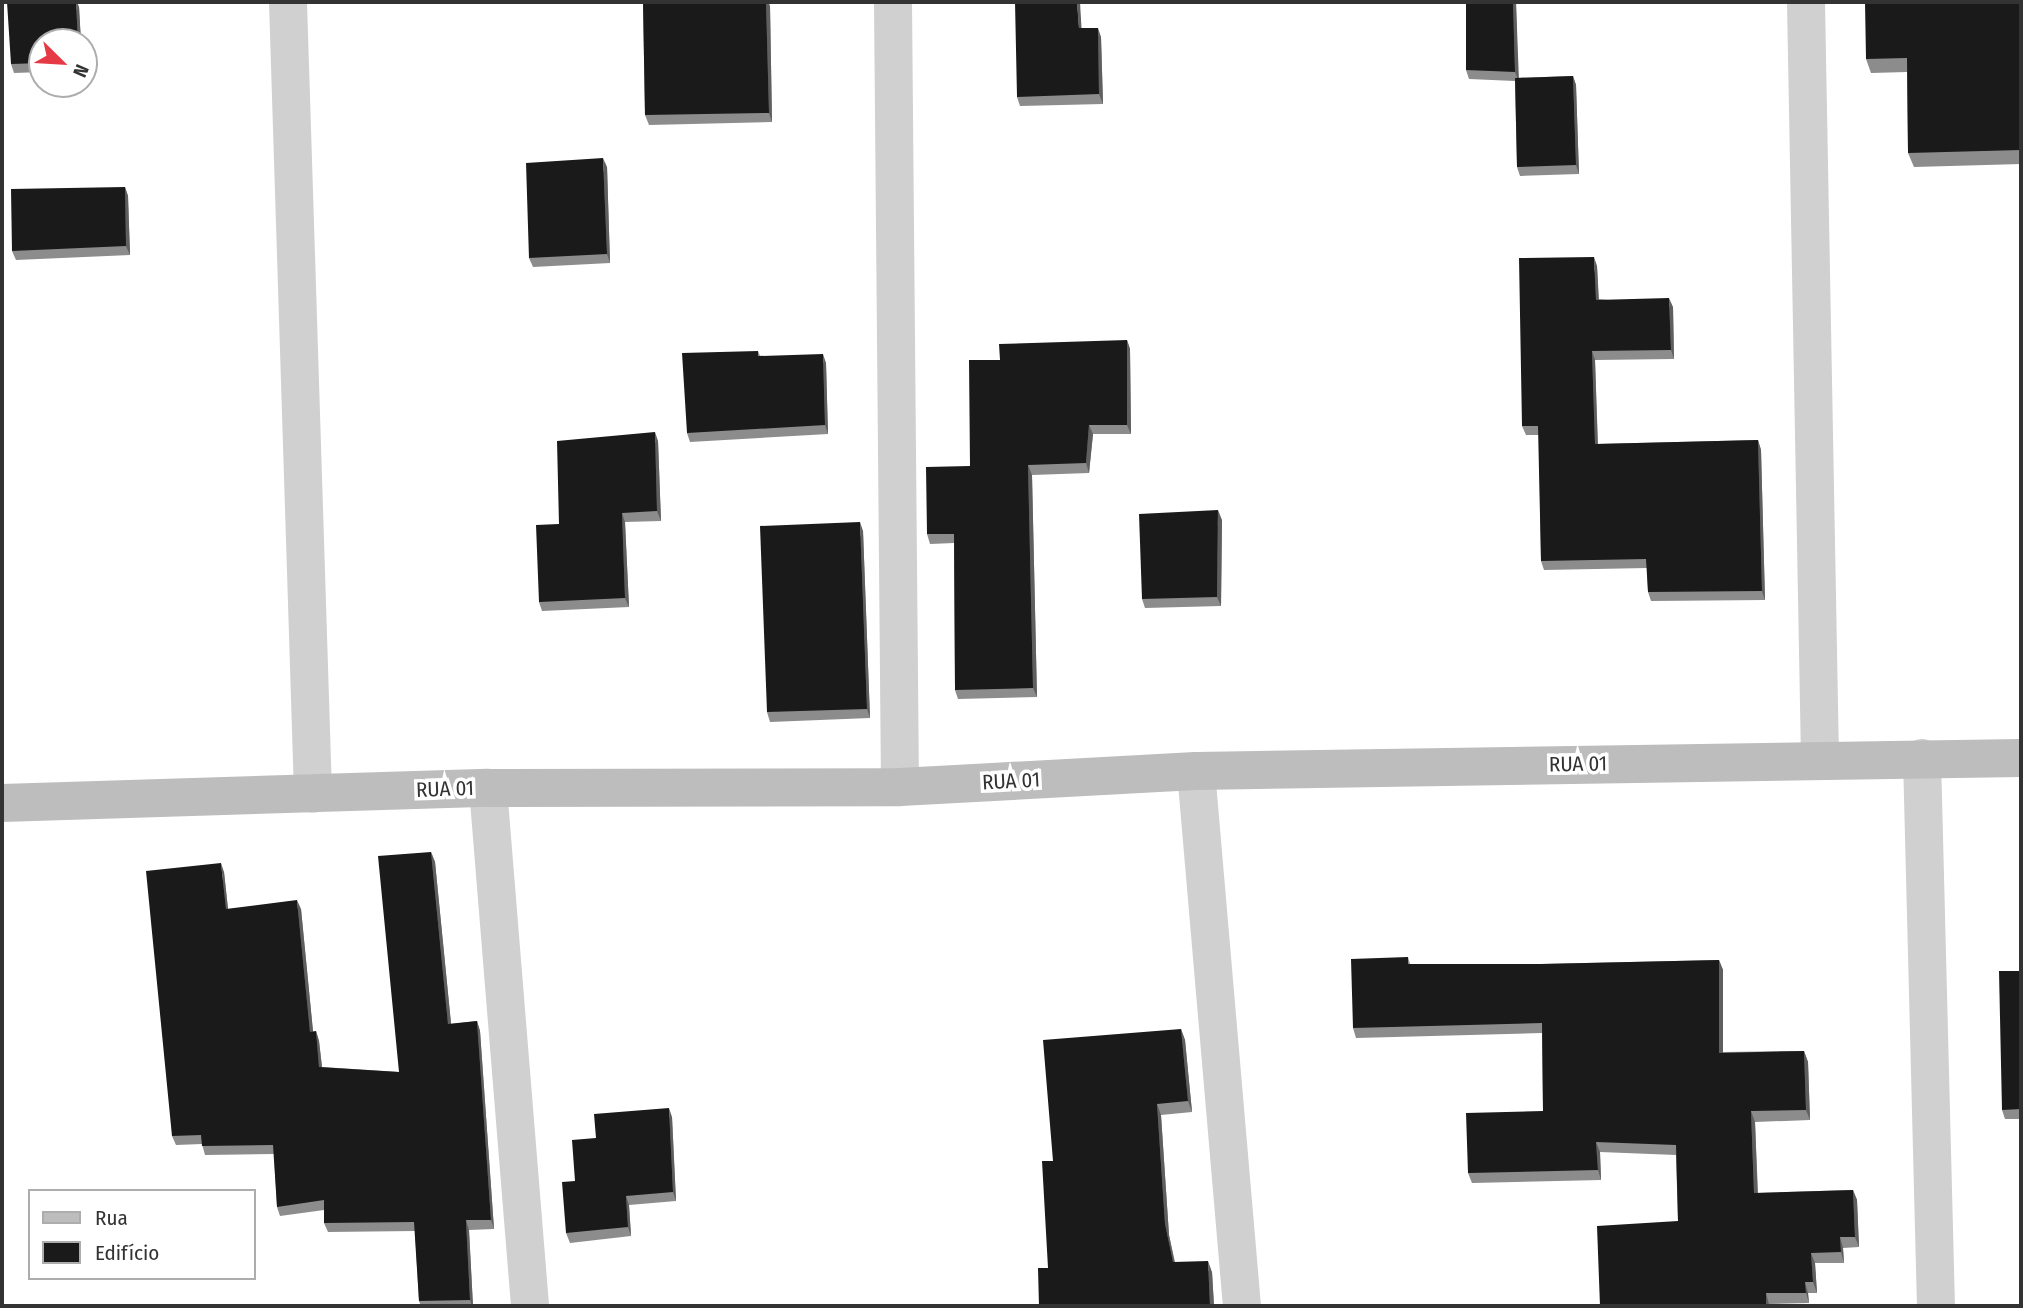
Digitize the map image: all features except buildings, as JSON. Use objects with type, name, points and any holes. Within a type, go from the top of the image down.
[{"type":"street","points":[[288,2],[313,794]]},
{"type":"street","points":[[893,2],[900,787]]},
{"type":"street","points":[[1806,2],[1820,759]]},
{"type":"street","points":[[1922,758],[1936,1306]]},
{"type":"street","name":"RUA 01","points":[[2,803],[488,788],[900,787],[1196,771],[1820,759],[2021,758]]},
{"type":"street","points":[[1196,771],[1242,1306]]},
{"type":"street","points":[[488,788],[530,1306]]}]
